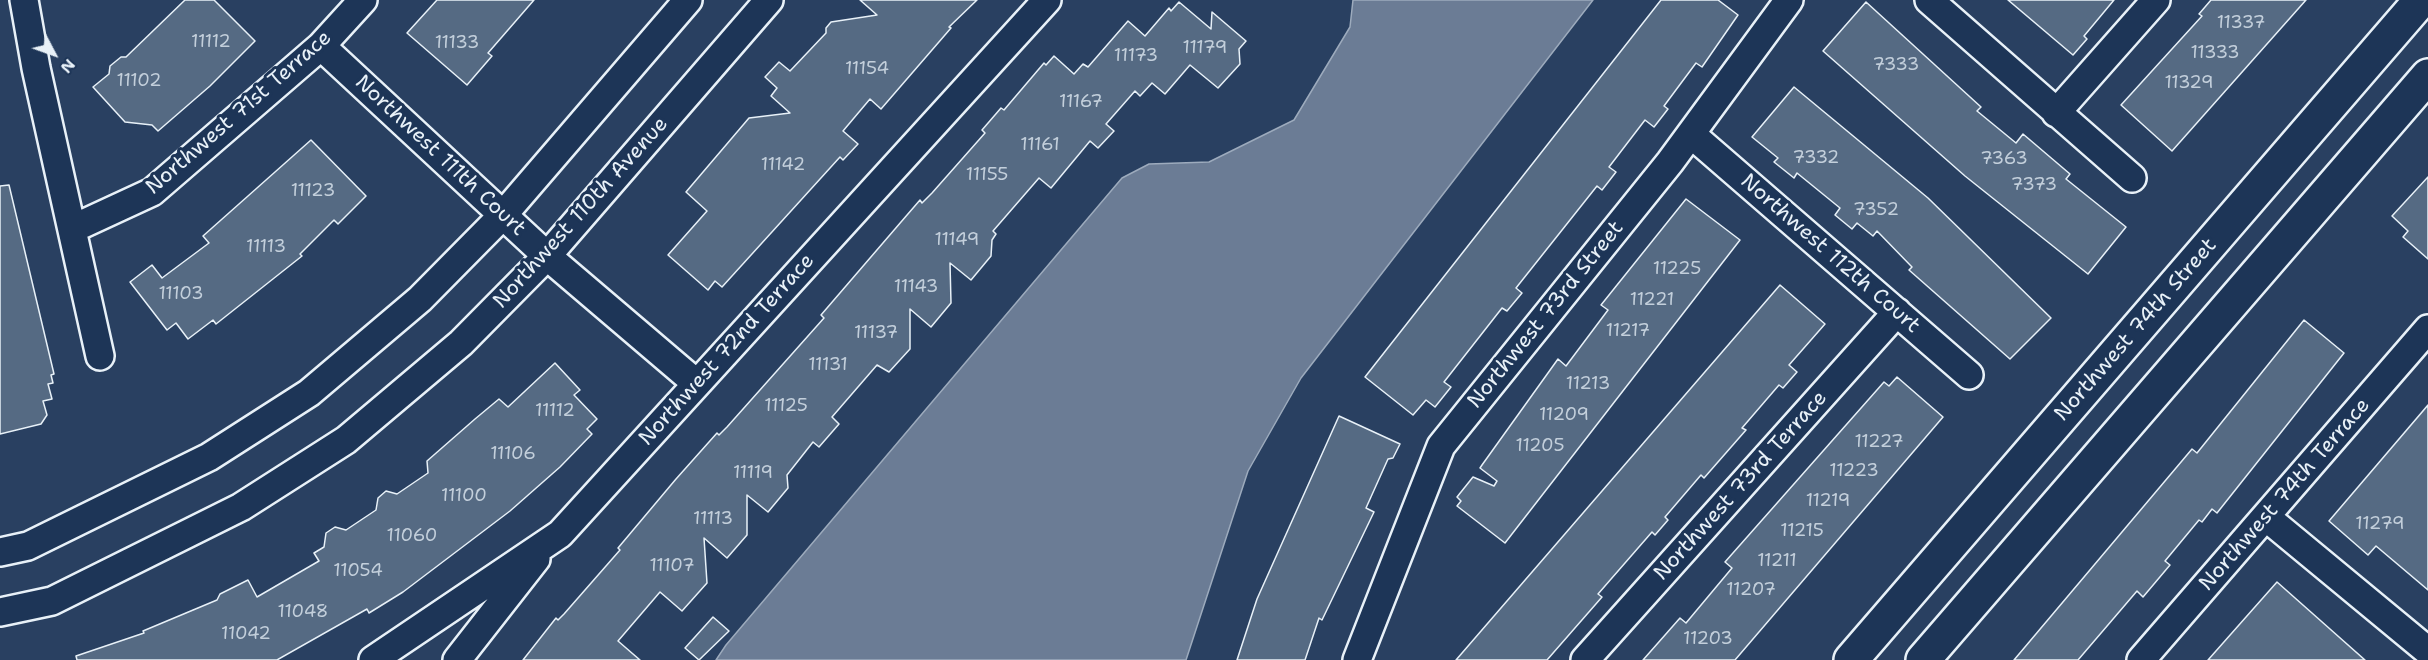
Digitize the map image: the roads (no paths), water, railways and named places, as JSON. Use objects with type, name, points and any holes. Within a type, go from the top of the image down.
[{"type":"main road","name":"Northwest 74th Street","points":[[1851,660],[2421,0]]},
{"type":"main road","points":[[1923,660],[2428,76]]},
{"type":"street","points":[[24,0],[100,356]]},
{"type":"street","name":"Northwest 71st Terrace","points":[[72,229],[152,192],[321,46],[363,0]]},
{"type":"street","points":[[0,552],[28,546],[209,457],[309,393],[420,299],[503,215],[688,0]]},
{"type":"street","name":"Northwest 110th Avenue","points":[[0,612],[52,601],[241,507],[346,440],[461,343],[548,256],[769,0]]},
{"type":"street","name":"Northwest 72nd Terrace","points":[[373,660],[560,534],[1047,0]]},
{"type":"street","name":"Northwest 73rd Street","points":[[1358,660],[1441,446],[1691,134],[1789,0]]},
{"type":"street","points":[[1929,0],[2132,178]]},
{"type":"street","points":[[2056,113],[2156,0]]},
{"type":"street","name":"Northwest 111th Court","points":[[321,46],[548,256],[696,383]]},
{"type":"street","name":"Northwest 112th Court","points":[[1691,134],[1969,375]]},
{"type":"street","name":"Northwest 73rd Terrace","points":[[1585,660],[1897,312]]},
{"type":"street","name":"Northwest 74th Terrace","points":[[2141,660],[2428,329]]},
{"type":"street","points":[[2265,517],[2428,651]]},
{"type":"street","points":[[457,660],[552,539]]},
{"type":"water","points":[[1353,0],[1593,0],[1301,378],[1248,471],[1186,660],[716,660],[726,645],[1122,178],[1149,164],[1209,162],[1294,120],[1350,27]]}]
